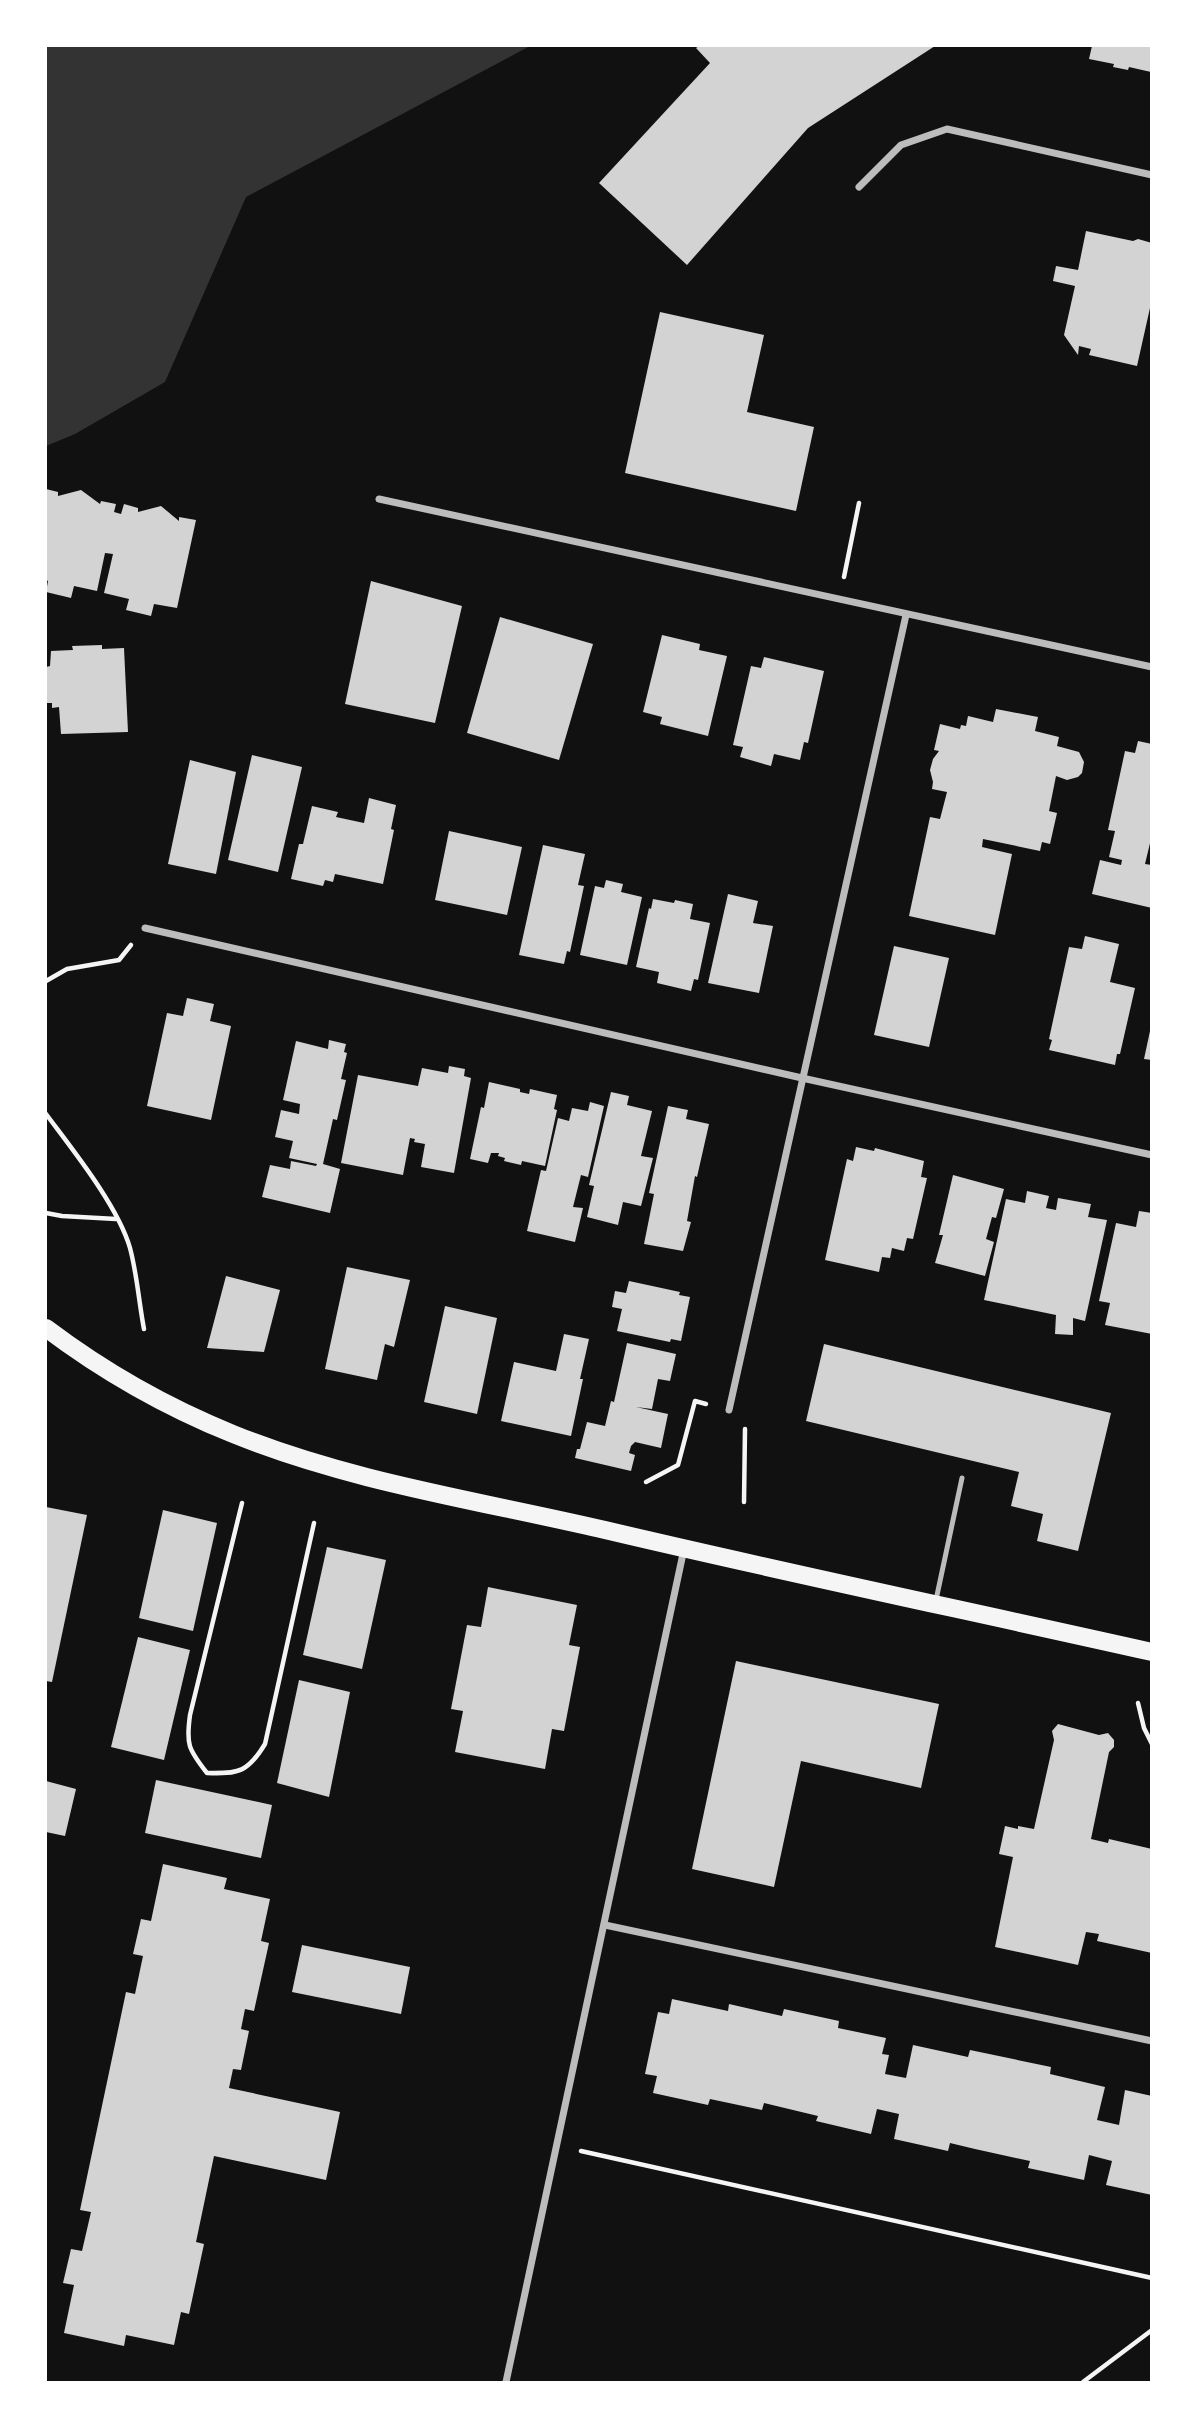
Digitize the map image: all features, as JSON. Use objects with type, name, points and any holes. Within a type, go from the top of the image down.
[{"type":"main road","points":[[46,1328],[118,1377],[167,1405],[233,1435],[300,1458],[372,1478],[1152,1652]]},
{"type":"street","points":[[859,187],[901,145],[947,129],[1152,175]]},
{"type":"street","points":[[379,499],[1152,667]]},
{"type":"street","points":[[729,1410],[906,615]]},
{"type":"street","points":[[145,928],[802,1078],[1152,1154]]},
{"type":"street","points":[[506,2382],[684,1549]]},
{"type":"street","points":[[605,1924],[1152,2041]]},
{"type":"lane","points":[[935,1603],[962,1478]]},
{"type":"path","points":[[839,601],[859,503]]},
{"type":"path","points":[[46,981],[67,969],[119,960],[145,928]]},
{"type":"path","points":[[46,1114],[88,1171],[117,1219],[130,1247],[144,1329]]},
{"type":"path","points":[[46,1213],[117,1219]]},
{"type":"path","points":[[646,1482],[678,1465],[695,1401],[745,1417],[744,1502]]},
{"type":"path","points":[[242,1503],[190,1714],[187,1738],[193,1756],[207,1773],[236,1773],[254,1763],[265,1744],[314,1523]]},
{"type":"path","points":[[1138,1703],[1152,1744]]},
{"type":"path","points":[[556,2146],[1152,2278]]},
{"type":"path","points":[[1083,2382],[1152,2330]]},
{"type":"shaded area","points":[[46,46],[530,46],[246,197],[165,382],[75,434],[46,446]]},
{"type":"building","points":[[935,46],[808,128],[687,265],[599,183],[710,63],[696,48]]},
{"type":"building","points":[[1092,46],[1152,46],[1151,72],[1113,67],[1114,64],[1089,59]]},
{"type":"building","points":[[1086,231],[1152,243],[1152,299],[1137,366],[1089,355],[1091,349],[1079,346],[1078,355],[1064,335],[1075,286],[1053,281],[1056,266],[1078,270]]},
{"type":"building","points":[[660,312],[764,335],[747,412],[814,427],[796,511],[625,473]]},
{"type":"building","points":[[46,489],[58,492],[58,496],[81,490],[100,504],[101,501],[116,504],[114,512],[121,514],[124,504],[138,508],[138,512],[161,506],[179,521],[179,517],[196,520],[177,608],[154,604],[151,616],[126,610],[129,599],[104,593],[113,554],[105,553],[97,591],[74,586],[71,598],[46,592]]},
{"type":"building","points":[[371,581],[462,606],[435,723],[345,704]]},
{"type":"building","points":[[500,617],[593,644],[559,760],[467,733]]},
{"type":"building","points":[[662,635],[700,644],[699,650],[727,656],[708,736],[660,724],[662,717],[643,712]]},
{"type":"building","points":[[102,645],[102,649],[124,648],[128,732],[61,734],[59,707],[52,708],[52,703],[46,703],[46,667],[50,666],[51,651],[73,650],[72,646]]},
{"type":"building","points":[[764,657],[824,671],[808,743],[804,742],[800,760],[774,754],[771,766],[740,757],[743,747],[733,745],[751,666],[761,668]]},
{"type":"building","points":[[996,709],[1038,717],[1035,731],[1059,737],[1057,746],[1079,752],[1084,762],[1082,773],[1078,777],[1067,780],[1056,776],[1049,811],[1057,813],[1050,844],[1042,842],[1040,851],[983,839],[982,847],[1012,854],[995,935],[909,916],[930,817],[940,819],[947,792],[932,789],[930,770],[939,751],[934,750],[940,724],[960,729],[961,725],[966,726],[968,716],[993,722]]},
{"type":"building","points":[[1138,741],[1152,744],[1152,840],[1145,864],[1152,865],[1152,908],[1092,894],[1100,860],[1121,865],[1122,860],[1109,857],[1115,831],[1108,830],[1125,751],[1135,753]]},
{"type":"building","points":[[252,755],[302,767],[278,872],[228,860]]},
{"type":"building","points":[[190,760],[236,772],[216,874],[168,864]]},
{"type":"building","points":[[369,798],[396,805],[383,884],[335,874],[333,882],[325,880],[323,886],[291,879],[312,806],[338,812],[336,817],[364,823]]},
{"type":"building","points":[[449,831],[522,847],[507,915],[435,900]]},
{"type":"building","points":[[543,845],[585,854],[578,885],[584,886],[570,952],[567,951],[564,964],[519,955]]},
{"type":"building","points":[[606,880],[623,884],[621,892],[642,897],[627,965],[580,955],[595,886],[604,888]]},
{"type":"building","points":[[728,894],[758,901],[753,923],[773,926],[759,993],[708,983]]},
{"type":"building","points":[[653,899],[693,904],[690,919],[710,923],[698,980],[694,979],[691,991],[657,983],[659,972],[636,967]]},
{"type":"building","points":[[1085,936],[1119,944],[1110,982],[1135,988],[1115,1065],[1049,1050],[1069,947],[1082,949]]},
{"type":"building","points":[[894,946],[949,958],[929,1047],[874,1035]]},
{"type":"building","points":[[187,998],[214,1004],[210,1021],[231,1026],[211,1120],[147,1106],[167,1013],[183,1016]]},
{"type":"building","points":[[1152,1031],[1152,1060],[1144,1059]]},
{"type":"building","points":[[329,1040],[346,1044],[344,1052],[347,1053],[341,1079],[346,1080],[337,1120],[333,1119],[323,1164],[340,1169],[330,1213],[262,1197],[270,1165],[290,1169],[291,1161],[316,1166],[317,1164],[289,1158],[293,1141],[275,1137],[281,1110],[299,1114],[300,1104],[283,1100],[296,1041],[328,1049]]},
{"type":"building","points":[[449,1066],[465,1069],[464,1076],[471,1078],[454,1173],[421,1167],[425,1144],[414,1142],[415,1139],[410,1138],[403,1175],[341,1163],[358,1075],[418,1086],[422,1068],[448,1073]]},
{"type":"building","points":[[489,1082],[520,1089],[520,1092],[529,1094],[530,1089],[557,1095],[554,1109],[557,1110],[545,1166],[522,1161],[521,1165],[504,1161],[505,1158],[498,1156],[499,1153],[491,1153],[488,1163],[470,1159]]},
{"type":"building","points":[[611,1092],[629,1096],[627,1105],[652,1111],[641,1156],[653,1158],[641,1206],[623,1202],[618,1225],[587,1217],[594,1186],[589,1185]]},
{"type":"building","points":[[590,1102],[604,1106],[588,1177],[581,1175],[573,1207],[583,1208],[575,1242],[527,1231],[541,1170],[546,1171],[558,1118],[569,1121],[572,1108],[588,1111]]},
{"type":"building","points":[[668,1106],[688,1110],[686,1119],[709,1124],[697,1177],[695,1176],[687,1221],[691,1222],[683,1251],[644,1244],[654,1194],[649,1193]]},
{"type":"building","points":[[856,1147],[874,1151],[875,1148],[924,1161],[921,1177],[927,1178],[913,1239],[907,1238],[904,1251],[892,1248],[890,1258],[882,1257],[879,1272],[825,1260],[847,1159],[853,1161]]},
{"type":"building","points":[[953,1175],[1004,1189],[996,1218],[992,1217],[986,1239],[994,1242],[985,1276],[935,1263],[943,1235],[939,1235]]},
{"type":"building","points":[[1027,1191],[1049,1196],[1046,1208],[1056,1210],[1058,1198],[1091,1204],[1088,1217],[1107,1220],[1085,1321],[1073,1318],[1073,1335],[1055,1334],[1056,1315],[984,1300],[1006,1199],[1025,1203]]},
{"type":"building","points":[[1139,1211],[1152,1213],[1152,1334],[1105,1325],[1110,1303],[1099,1301],[1116,1223],[1136,1227]]},
{"type":"building","points":[[347,1267],[410,1280],[394,1347],[385,1344],[377,1380],[325,1369]]},
{"type":"building","points":[[226,1276],[280,1290],[264,1352],[207,1348]]},
{"type":"building","points":[[629,1281],[680,1292],[679,1295],[690,1297],[681,1341],[671,1339],[670,1342],[617,1331],[622,1309],[612,1307],[615,1291],[626,1293]]},
{"type":"building","points":[[445,1306],[497,1318],[477,1414],[424,1402]]},
{"type":"building","points":[[564,1334],[589,1339],[571,1436],[501,1421],[514,1362],[556,1371]]},
{"type":"building","points":[[627,1343],[676,1354],[670,1381],[658,1379],[652,1409],[636,1407],[668,1414],[661,1448],[635,1442],[629,1453],[635,1455],[631,1471],[575,1458],[587,1422],[605,1426],[611,1401],[614,1402]]},
{"type":"building","points":[[824,1344],[1111,1413],[1078,1551],[1037,1541],[1043,1514],[1011,1506],[1019,1472],[806,1421]]},
{"type":"building","points":[[46,1507],[87,1515],[52,1682],[46,1681]]},
{"type":"building","points":[[163,1510],[217,1523],[193,1631],[139,1618]]},
{"type":"building","points":[[327,1547],[386,1560],[362,1669],[303,1655]]},
{"type":"building","points":[[488,1587],[577,1605],[569,1645],[580,1647],[564,1731],[552,1729],[545,1769],[455,1752],[463,1711],[451,1709],[467,1625],[481,1627]]},
{"type":"building","points":[[138,1637],[190,1650],[164,1760],[111,1747]]},
{"type":"building","points":[[736,1661],[939,1704],[921,1788],[801,1761],[774,1887],[692,1869]]},
{"type":"building","points":[[299,1680],[350,1692],[329,1797],[277,1783]]},
{"type":"building","points":[[1058,1724],[1099,1735],[1108,1733],[1114,1740],[1114,1747],[1109,1752],[1091,1839],[1108,1843],[1109,1839],[1152,1849],[1152,1953],[1097,1941],[1099,1934],[1086,1932],[1078,1965],[995,1947],[1013,1857],[999,1854],[1005,1826],[1034,1829],[1054,1740],[1052,1731]]},
{"type":"building","points":[[156,1780],[272,1805],[261,1858],[145,1833]]},
{"type":"building","points":[[46,1781],[76,1789],[65,1836],[46,1832]]},
{"type":"building","points":[[163,1864],[227,1878],[224,1889],[270,1899],[261,1941],[269,1943],[254,2011],[245,2009],[241,2029],[249,2031],[241,2070],[233,2069],[229,2088],[340,2112],[326,2180],[214,2156],[196,2242],[204,2244],[189,2314],[181,2312],[174,2345],[126,2335],[124,2346],[64,2333],[74,2285],[63,2283],[71,2249],[82,2251],[91,2212],[80,2210],[126,1992],[135,1994],[143,1956],[133,1954],[141,1919],[151,1921]]},
{"type":"building","points":[[302,1945],[410,1967],[401,2014],[292,1992]]},
{"type":"building","points":[[672,1999],[728,2011],[729,2004],[782,2016],[784,2009],[839,2021],[838,2028],[886,2038],[882,2054],[889,2055],[885,2074],[906,2078],[913,2045],[968,2057],[970,2050],[1051,2067],[1050,2074],[1105,2087],[1097,2120],[1119,2125],[1125,2090],[1152,2096],[1152,2195],[1106,2185],[1112,2161],[1089,2155],[1084,2180],[1028,2168],[1030,2161],[950,2143],[948,2151],[894,2139],[899,2114],[877,2109],[871,2134],[816,2121],[818,2116],[764,2103],[762,2110],[710,2099],[708,2105],[653,2093],[657,2076],[645,2074],[658,2012],[669,2014]]}]
